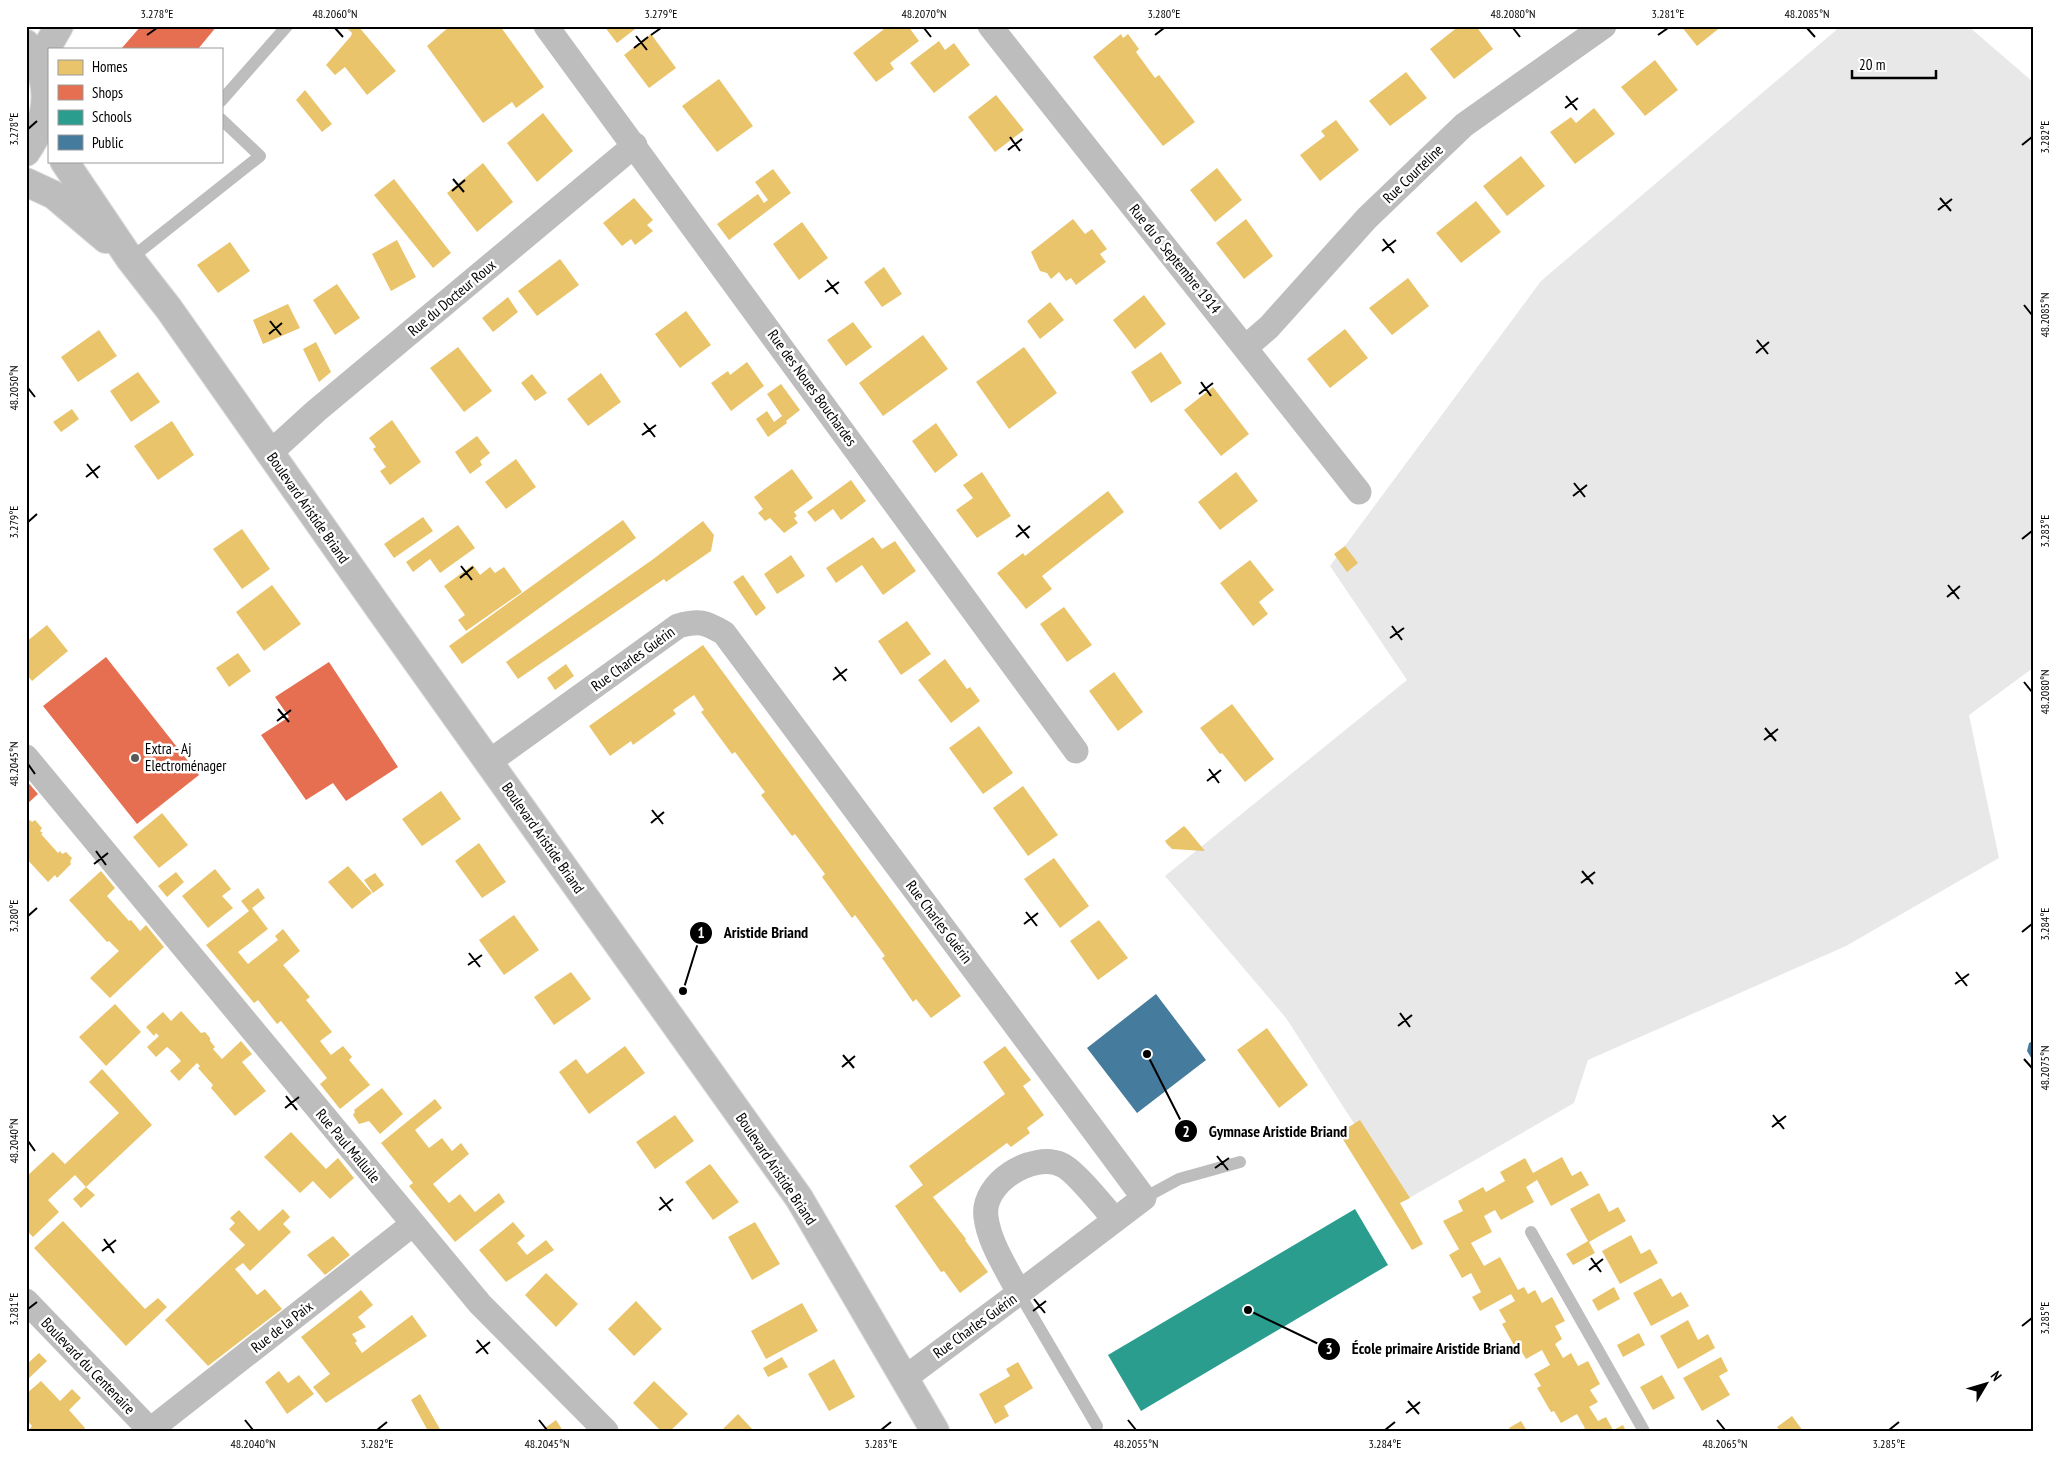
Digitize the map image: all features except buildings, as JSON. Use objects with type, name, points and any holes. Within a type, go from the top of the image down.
[{"type":"main road","points":[[43,76],[48,47],[60,26]]},
{"type":"main road","points":[[26,44],[34,54],[43,76],[47,120],[41,126],[26,152]]},
{"type":"main road","points":[[65,162],[130,260]]},
{"type":"main road","points":[[26,182],[54,195],[130,260]]},
{"type":"main road","name":"Boulevard Aristide Briand","points":[[130,260],[169,309],[798,1198],[935,1431]]},
{"type":"street","name":"Rue des Noues Bouchardes","points":[[546,26],[1076,751]]},
{"type":"street","name":"Rue du 6 Septembre 1914","points":[[990,26],[1359,492]]},
{"type":"street","name":"Rue Courteline","points":[[1246,347],[1269,326],[1367,218],[1464,125],[1604,26]]},
{"type":"street","name":"Rue du Docteur Roux","points":[[270,453],[316,411],[635,146]]},
{"type":"street","name":"Rue Charles Guérin","points":[[489,762],[678,626],[692,622],[706,623],[724,633],[1144,1198],[905,1378]]},
{"type":"street","name":"Rue Paul Malluile","points":[[26,757],[480,1304],[606,1431]]},
{"type":"street","points":[[1019,1293],[989,1232],[985,1214],[987,1201],[992,1189],[1004,1178],[1022,1168],[1040,1162],[1056,1162],[1073,1174],[1115,1220]]},
{"type":"street","name":"Rue de la Paix","points":[[150,1430],[413,1224]]},
{"type":"street","name":"Boulevard du Centenaire","points":[[26,1300],[150,1430]]},
{"type":"lane","points":[[222,100],[286,26]]},
{"type":"lane","points":[[130,260],[260,156],[222,120]]},
{"type":"lane","points":[[1144,1198],[1179,1180],[1240,1162]]},
{"type":"lane","points":[[1531,1232],[1644,1431]]},
{"type":"lane","points":[[1019,1293],[1097,1426]]},
{"type":"shaded area","points":[[1841,26],[1968,26],[2033,82],[2033,668],[1969,715],[1999,858],[1846,946],[1588,1060],[1574,1103],[1404,1201],[1286,1018],[1165,876],[1407,680],[1330,566],[1541,281]]},
{"type":"place","name":"Extra - Aj Electroménager","points":[[135,758]]},
{"type":"place","name":"Aristide Briand","points":[[683,991]]},
{"type":"place","name":"Gymnase Aristide Briand","points":[[1147,1054]]},
{"type":"place","name":"École primaire Aristide Briand","points":[[1248,1310]]}]
